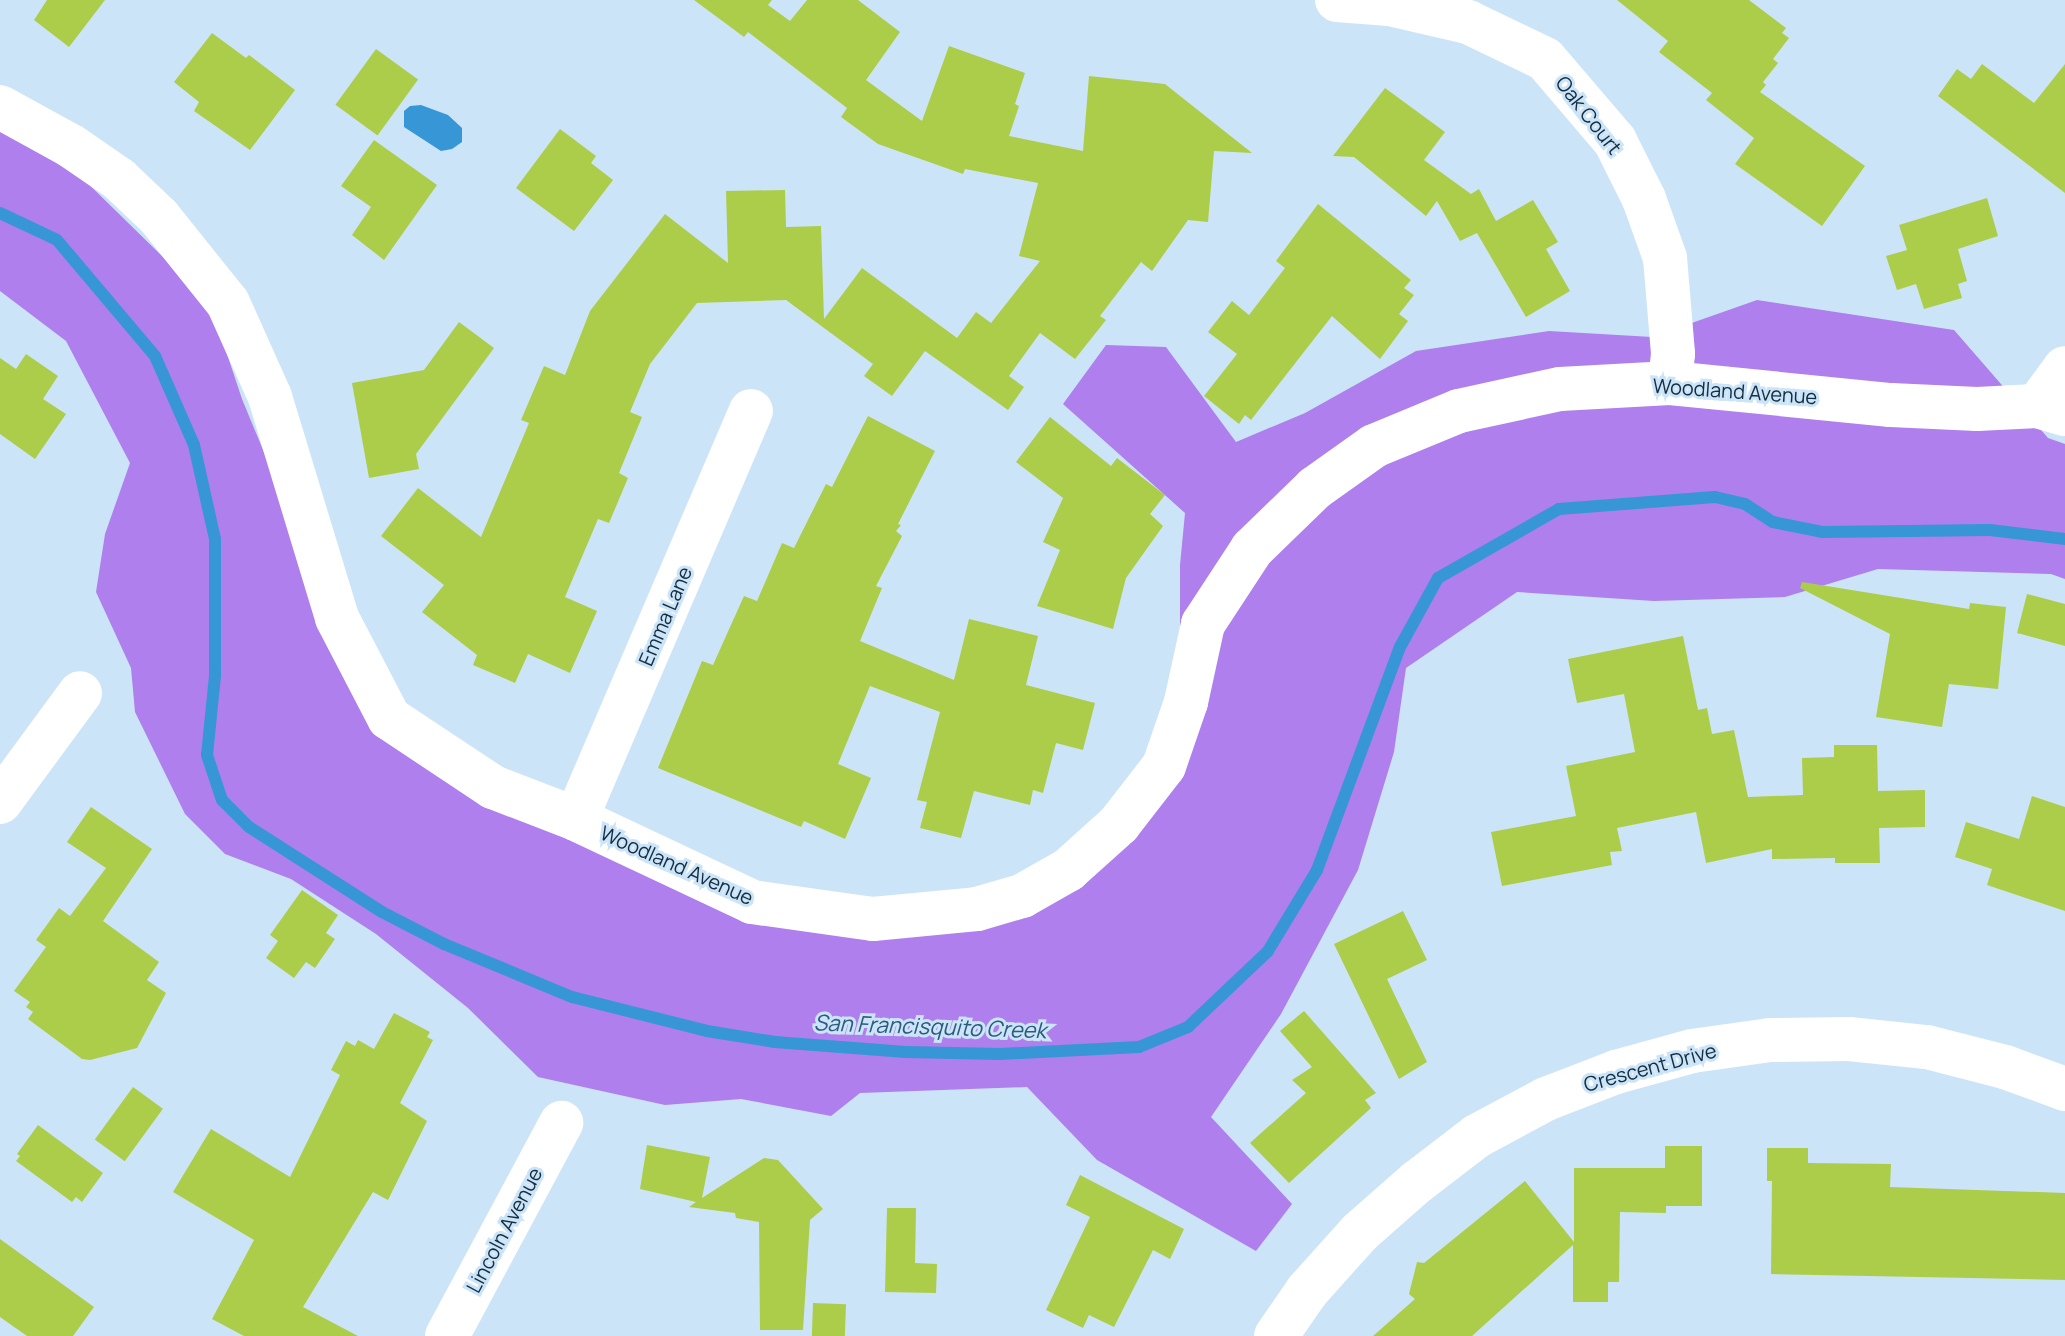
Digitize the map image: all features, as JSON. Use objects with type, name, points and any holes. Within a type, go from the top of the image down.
[{"type":"street","name":"Oak Court","points":[[1337,0],[1390,4],[1468,22],[1545,59],[1615,141],[1644,199],[1665,258],[1672,343],[1670,383]]},
{"type":"street","name":"Woodland Avenue","points":[[0,107],[71,146],[119,179],[193,255],[228,303],[270,397],[337,618],[389,718],[493,787],[576,819],[752,902],[873,919],[977,909],[1022,896],[1068,870],[1119,824],[1164,766],[1186,702],[1203,624],[1252,549],[1315,488],[1374,446],[1459,411],[1560,389],[1670,383],[1891,405],[2051,410]]},
{"type":"street","points":[[2051,410],[2065,368]]},
{"type":"street","name":"Emma Lane","points":[[576,819],[751,411]]},
{"type":"street","points":[[0,802],[80,693]]},
{"type":"street","name":"Crescent Drive","points":[[1276,1336],[1307,1291],[1360,1232],[1417,1182],[1477,1136],[1546,1099],[1616,1072],[1692,1051],[1770,1040],[1849,1039],[1927,1047],[2005,1067],[2065,1089]]},
{"type":"street","name":"Lincoln Avenue","points":[[447,1336],[561,1123]]},
{"type":"shaded area","points":[[0,85],[64,160],[210,303],[242,399],[382,738],[734,914],[876,941],[1068,853],[1143,773],[1180,664],[1180,565],[1185,513],[1063,404],[1106,345],[1166,347],[1236,442],[1305,413],[1416,351],[1549,331],[1652,337],[1757,300],[1954,330],[2048,438],[2065,444],[2065,579],[2051,574],[1878,569],[1785,597],[1654,601],[1517,592],[1406,668],[1394,752],[1358,870],[1281,1014],[1211,1117],[1292,1204],[1256,1251],[1097,1160],[1027,1087],[860,1093],[831,1116],[741,1099],[665,1105],[538,1077],[468,1008],[376,934],[291,879],[225,854],[185,814],[135,712],[131,668],[96,592],[105,534],[130,463],[66,341],[0,291]]},
{"type":"water","points":[[421,105],[448,115],[462,128],[462,142],[452,149],[441,151],[404,127],[404,111],[410,106]]},
{"type":"building","points":[[47,0],[105,0],[69,47],[34,20]]},
{"type":"building","points":[[694,0],[772,0],[768,5],[790,21],[807,0],[858,0],[900,32],[866,80],[922,121],[949,46],[1025,73],[1009,136],[1083,151],[1089,76],[1165,84],[1252,153],[1214,151],[1208,222],[1188,220],[1152,271],[1141,262],[1100,316],[1106,320],[1075,359],[1040,333],[1009,376],[1024,387],[1008,410],[925,351],[892,396],[864,376],[873,364],[786,300],[697,303],[650,364],[630,412],[642,417],[619,473],[628,478],[609,523],[598,519],[565,597],[597,611],[570,673],[528,654],[515,683],[473,665],[477,655],[422,612],[444,585],[381,536],[418,488],[481,537],[529,423],[521,420],[544,366],[565,375],[590,311],[665,214],[728,263],[726,191],[785,190],[786,227],[821,226],[824,319],[862,268],[957,338],[976,312],[991,323],[1040,261],[1019,256],[1038,183],[965,169],[963,174],[878,144],[841,117],[847,108],[748,32],[744,37]]},
{"type":"building","points":[[1617,0],[1749,0],[1786,28],[1782,33],[1789,38],[1773,59],[1778,63],[1763,82],[1766,85],[1760,92],[1865,166],[1822,226],[1735,164],[1754,138],[1706,100],[1712,93],[1659,52],[1668,41]]},
{"type":"building","points":[[212,33],[246,58],[249,55],[295,90],[250,150],[194,111],[199,102],[174,82]]},
{"type":"building","points":[[376,49],[418,80],[378,135],[335,105]]},
{"type":"building","points":[[1982,64],[2034,103],[2065,64],[2065,193],[1938,96],[1957,69],[1971,79]]},
{"type":"building","points":[[1385,88],[1445,132],[1424,160],[1471,194],[1479,189],[1496,221],[1533,200],[1558,242],[1546,249],[1570,291],[1526,317],[1477,233],[1460,241],[1437,201],[1426,216],[1354,157],[1333,156]]},
{"type":"building","points":[[560,129],[596,156],[591,163],[613,180],[574,231],[516,188]]},
{"type":"building","points":[[374,140],[437,185],[384,260],[352,235],[371,207],[341,186]]},
{"type":"building","points":[[1987,198],[1998,236],[1958,249],[1967,281],[1958,284],[1962,298],[1924,309],[1916,284],[1897,290],[1886,256],[1907,250],[1899,225]]},
{"type":"building","points":[[1318,204],[1411,280],[1404,288],[1414,295],[1399,314],[1408,321],[1380,359],[1332,316],[1251,420],[1245,415],[1239,424],[1204,396],[1237,354],[1208,332],[1232,301],[1249,315],[1285,268],[1276,261]]},
{"type":"building","points":[[459,322],[494,348],[416,454],[419,469],[369,478],[352,383],[424,370]]},
{"type":"building","points":[[26,354],[58,376],[43,399],[66,414],[35,459],[0,434],[0,358],[16,369]]},
{"type":"building","points":[[868,416],[935,451],[898,524],[901,525],[896,531],[902,536],[876,586],[882,588],[860,641],[954,680],[969,619],[1038,636],[1026,685],[1095,703],[1083,750],[1056,743],[1043,793],[1033,790],[1030,805],[974,791],[961,838],[920,828],[927,802],[917,800],[940,712],[870,686],[838,764],[871,778],[845,839],[804,821],[801,827],[658,768],[702,661],[713,665],[744,596],[757,601],[782,543],[794,548],[826,484],[832,487]]},
{"type":"building","points":[[1050,417],[1111,466],[1117,458],[1165,495],[1150,514],[1163,526],[1126,578],[1113,629],[1037,606],[1060,550],[1043,542],[1063,498],[1016,462]]},
{"type":"building","points":[[1802,582],[1969,609],[1970,603],[2006,607],[1998,689],[1949,684],[1942,727],[1876,717],[1890,634],[1800,588]]},
{"type":"building","points":[[2027,594],[2065,604],[2065,646],[2017,633]]},
{"type":"building","points":[[1683,636],[1698,710],[1707,708],[1712,734],[1734,730],[1748,797],[1803,795],[1802,758],[1834,757],[1834,745],[1877,745],[1878,791],[1925,790],[1925,827],[1879,828],[1880,863],[1835,863],[1835,858],[1772,859],[1772,849],[1706,863],[1696,812],[1617,828],[1622,851],[1610,852],[1612,865],[1502,886],[1491,832],[1576,816],[1566,766],[1635,752],[1624,694],[1577,703],[1568,659]]},
{"type":"building","points":[[2032,796],[2065,807],[2065,911],[1987,885],[1992,869],[1955,857],[1966,822],[2019,839]]},
{"type":"building","points":[[91,807],[152,849],[103,921],[159,962],[147,980],[166,993],[137,1048],[90,1060],[82,1059],[28,1019],[33,1012],[26,1007],[30,1002],[14,991],[46,947],[36,940],[59,908],[70,916],[106,868],[67,842]]},
{"type":"building","points":[[302,890],[338,915],[326,933],[335,939],[315,968],[306,962],[294,978],[266,958],[278,941],[270,935]]},
{"type":"building","points":[[1403,911],[1427,960],[1387,979],[1427,1062],[1399,1079],[1334,944]]},
{"type":"building","points":[[1304,1011],[1376,1093],[1365,1100],[1371,1108],[1289,1183],[1250,1143],[1306,1093],[1292,1080],[1312,1067],[1280,1031]]},
{"type":"building","points":[[394,1013],[430,1032],[427,1037],[433,1040],[400,1103],[427,1121],[388,1200],[373,1192],[303,1307],[358,1336],[244,1336],[212,1319],[254,1240],[173,1192],[211,1129],[290,1177],[340,1075],[331,1070],[346,1041],[355,1046],[358,1040],[374,1049]]},
{"type":"building","points":[[133,1087],[163,1109],[125,1161],[95,1140]]},
{"type":"building","points":[[38,1125],[103,1173],[82,1202],[76,1197],[72,1202],[16,1161],[20,1156],[17,1154]]},
{"type":"building","points":[[647,1145],[710,1157],[702,1198],[764,1158],[778,1160],[823,1209],[810,1220],[803,1330],[760,1330],[759,1222],[736,1218],[735,1213],[689,1207],[696,1202],[640,1189]]},
{"type":"building","points":[[1665,1146],[1702,1146],[1702,1206],[1666,1206],[1666,1213],[1620,1212],[1619,1282],[1608,1282],[1608,1302],[1573,1302],[1573,1245],[1472,1336],[1373,1336],[1415,1299],[1409,1294],[1417,1262],[1424,1263],[1525,1181],[1574,1242],[1574,1168],[1665,1168]]},
{"type":"building","points":[[1767,1148],[1808,1148],[1808,1163],[1891,1164],[1890,1187],[2065,1193],[2065,1280],[1771,1274],[1772,1181],[1767,1181]]},
{"type":"building","points":[[1080,1175],[1184,1229],[1170,1259],[1153,1250],[1114,1327],[1089,1315],[1083,1328],[1046,1310],[1090,1217],[1066,1205]]},
{"type":"building","points":[[887,1208],[916,1208],[915,1263],[937,1264],[936,1293],[885,1292]]},
{"type":"building","points":[[0,1239],[94,1307],[73,1336],[27,1336],[0,1317]]},
{"type":"building","points":[[813,1303],[846,1304],[845,1336],[812,1336]]},
{"type":"waterway","name":"San Francisquito Creek","points":[[0,213],[57,240],[155,356],[194,445],[215,539],[215,676],[207,755],[222,800],[249,827],[382,912],[444,944],[572,997],[707,1031],[775,1042],[906,1052],[1000,1054],[1139,1047],[1188,1027],[1268,951],[1317,870],[1400,647],[1438,578],[1559,509],[1715,497],[1745,504],[1773,522],[1822,532],[1990,530],[2065,539]]}]
